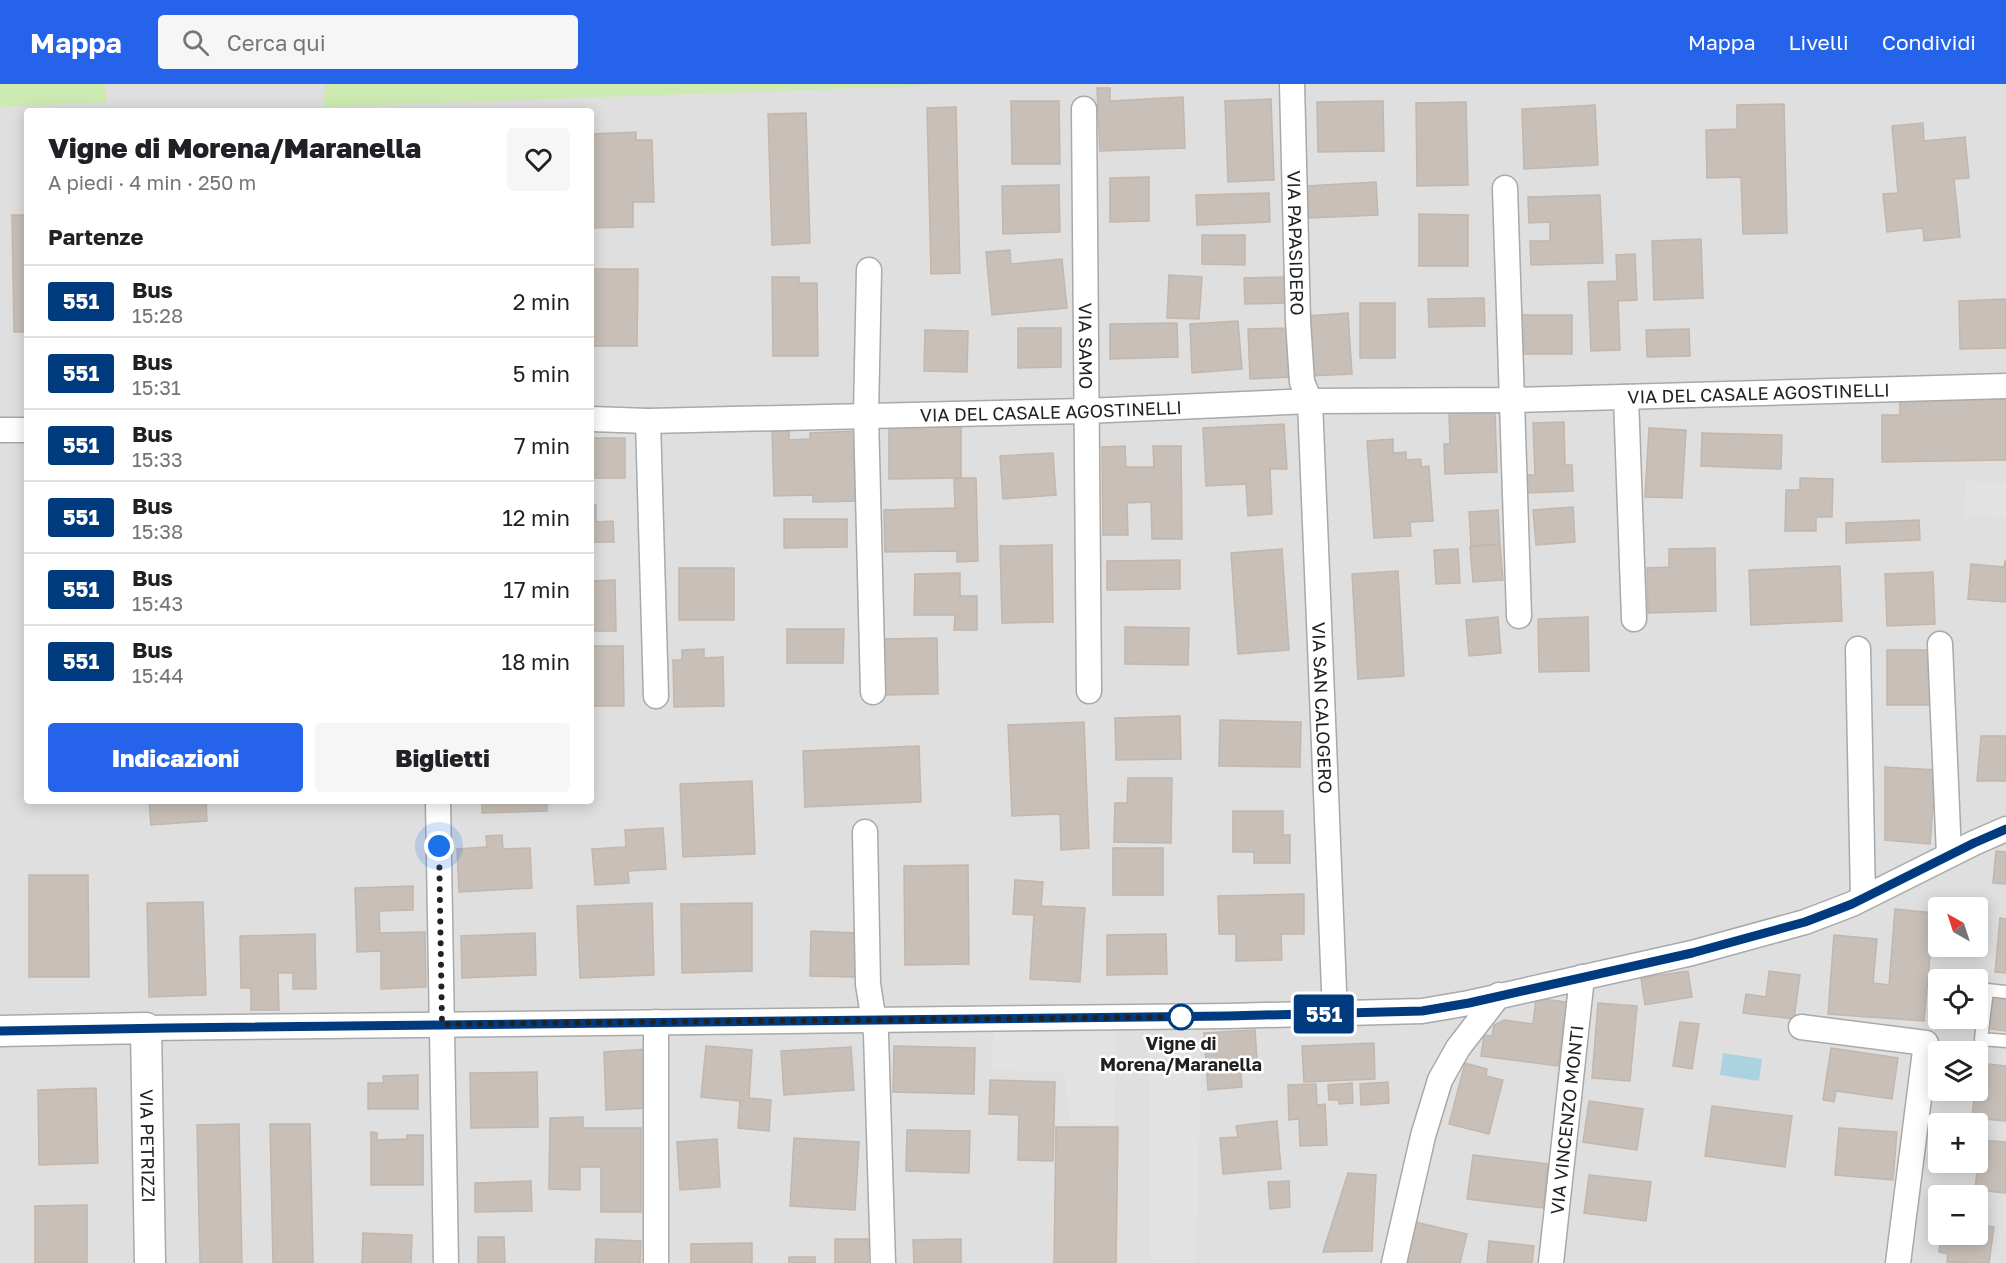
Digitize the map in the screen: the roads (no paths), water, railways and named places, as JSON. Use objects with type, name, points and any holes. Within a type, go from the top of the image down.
[{"type":"street","name":"VIA PAPASIDERO","points":[[1292,84],[1298,321],[1302,382],[1310,401]]},
{"type":"street","name":"VIA SAMO","points":[[1084,109],[1089,690]]},
{"type":"street","points":[[1505,188],[1519,616]]},
{"type":"street","points":[[869,270],[866,415],[873,692]]},
{"type":"street","name":"VIA DEL CASALE AGOSTINELLI","points":[[594,419],[648,421],[1086,411],[1310,401],[1512,400],[2006,387]]},
{"type":"street","points":[[1626,397],[1634,619]]},
{"type":"street","name":"VIA SAN CALOGERO","points":[[1310,401],[1335,1014]]},
{"type":"street","points":[[648,421],[656,696]]},
{"type":"street","points":[[0,430],[24,430]]},
{"type":"street","points":[[1940,644],[1949,855]]},
{"type":"street","points":[[1858,650],[1863,898]]},
{"type":"street","points":[[438,804],[446,1263]]},
{"type":"street","points":[[0,1032],[146,1028],[1335,1014],[1422,1011],[1453,1006],[1739,941],[1805,922],[1863,898],[2006,829]]},
{"type":"street","points":[[866,832],[868,984],[876,1043],[883,1263]]},
{"type":"street","name":"VIA VINCENZO MONTI","points":[[1551,1263],[1582,977]]},
{"type":"street","points":[[1394,1263],[1423,1136],[1440,1080],[1465,1038],[1499,995]]},
{"type":"street","points":[[656,1022],[656,1263]]},
{"type":"street","points":[[1801,1027],[1926,1043],[1898,1263]]},
{"type":"street","name":"VIA PETRIZZI","points":[[146,1028],[150,1263]]},
{"type":"lane","points":[[2006,992],[1987,990],[1981,1039],[2006,1041]]},
{"type":"water","points":[[1723,1053],[1762,1059],[1759,1081],[1720,1075]]},
{"type":"place","name":"Vigne di Morena/Maranella","points":[[1181,1017]]}]
